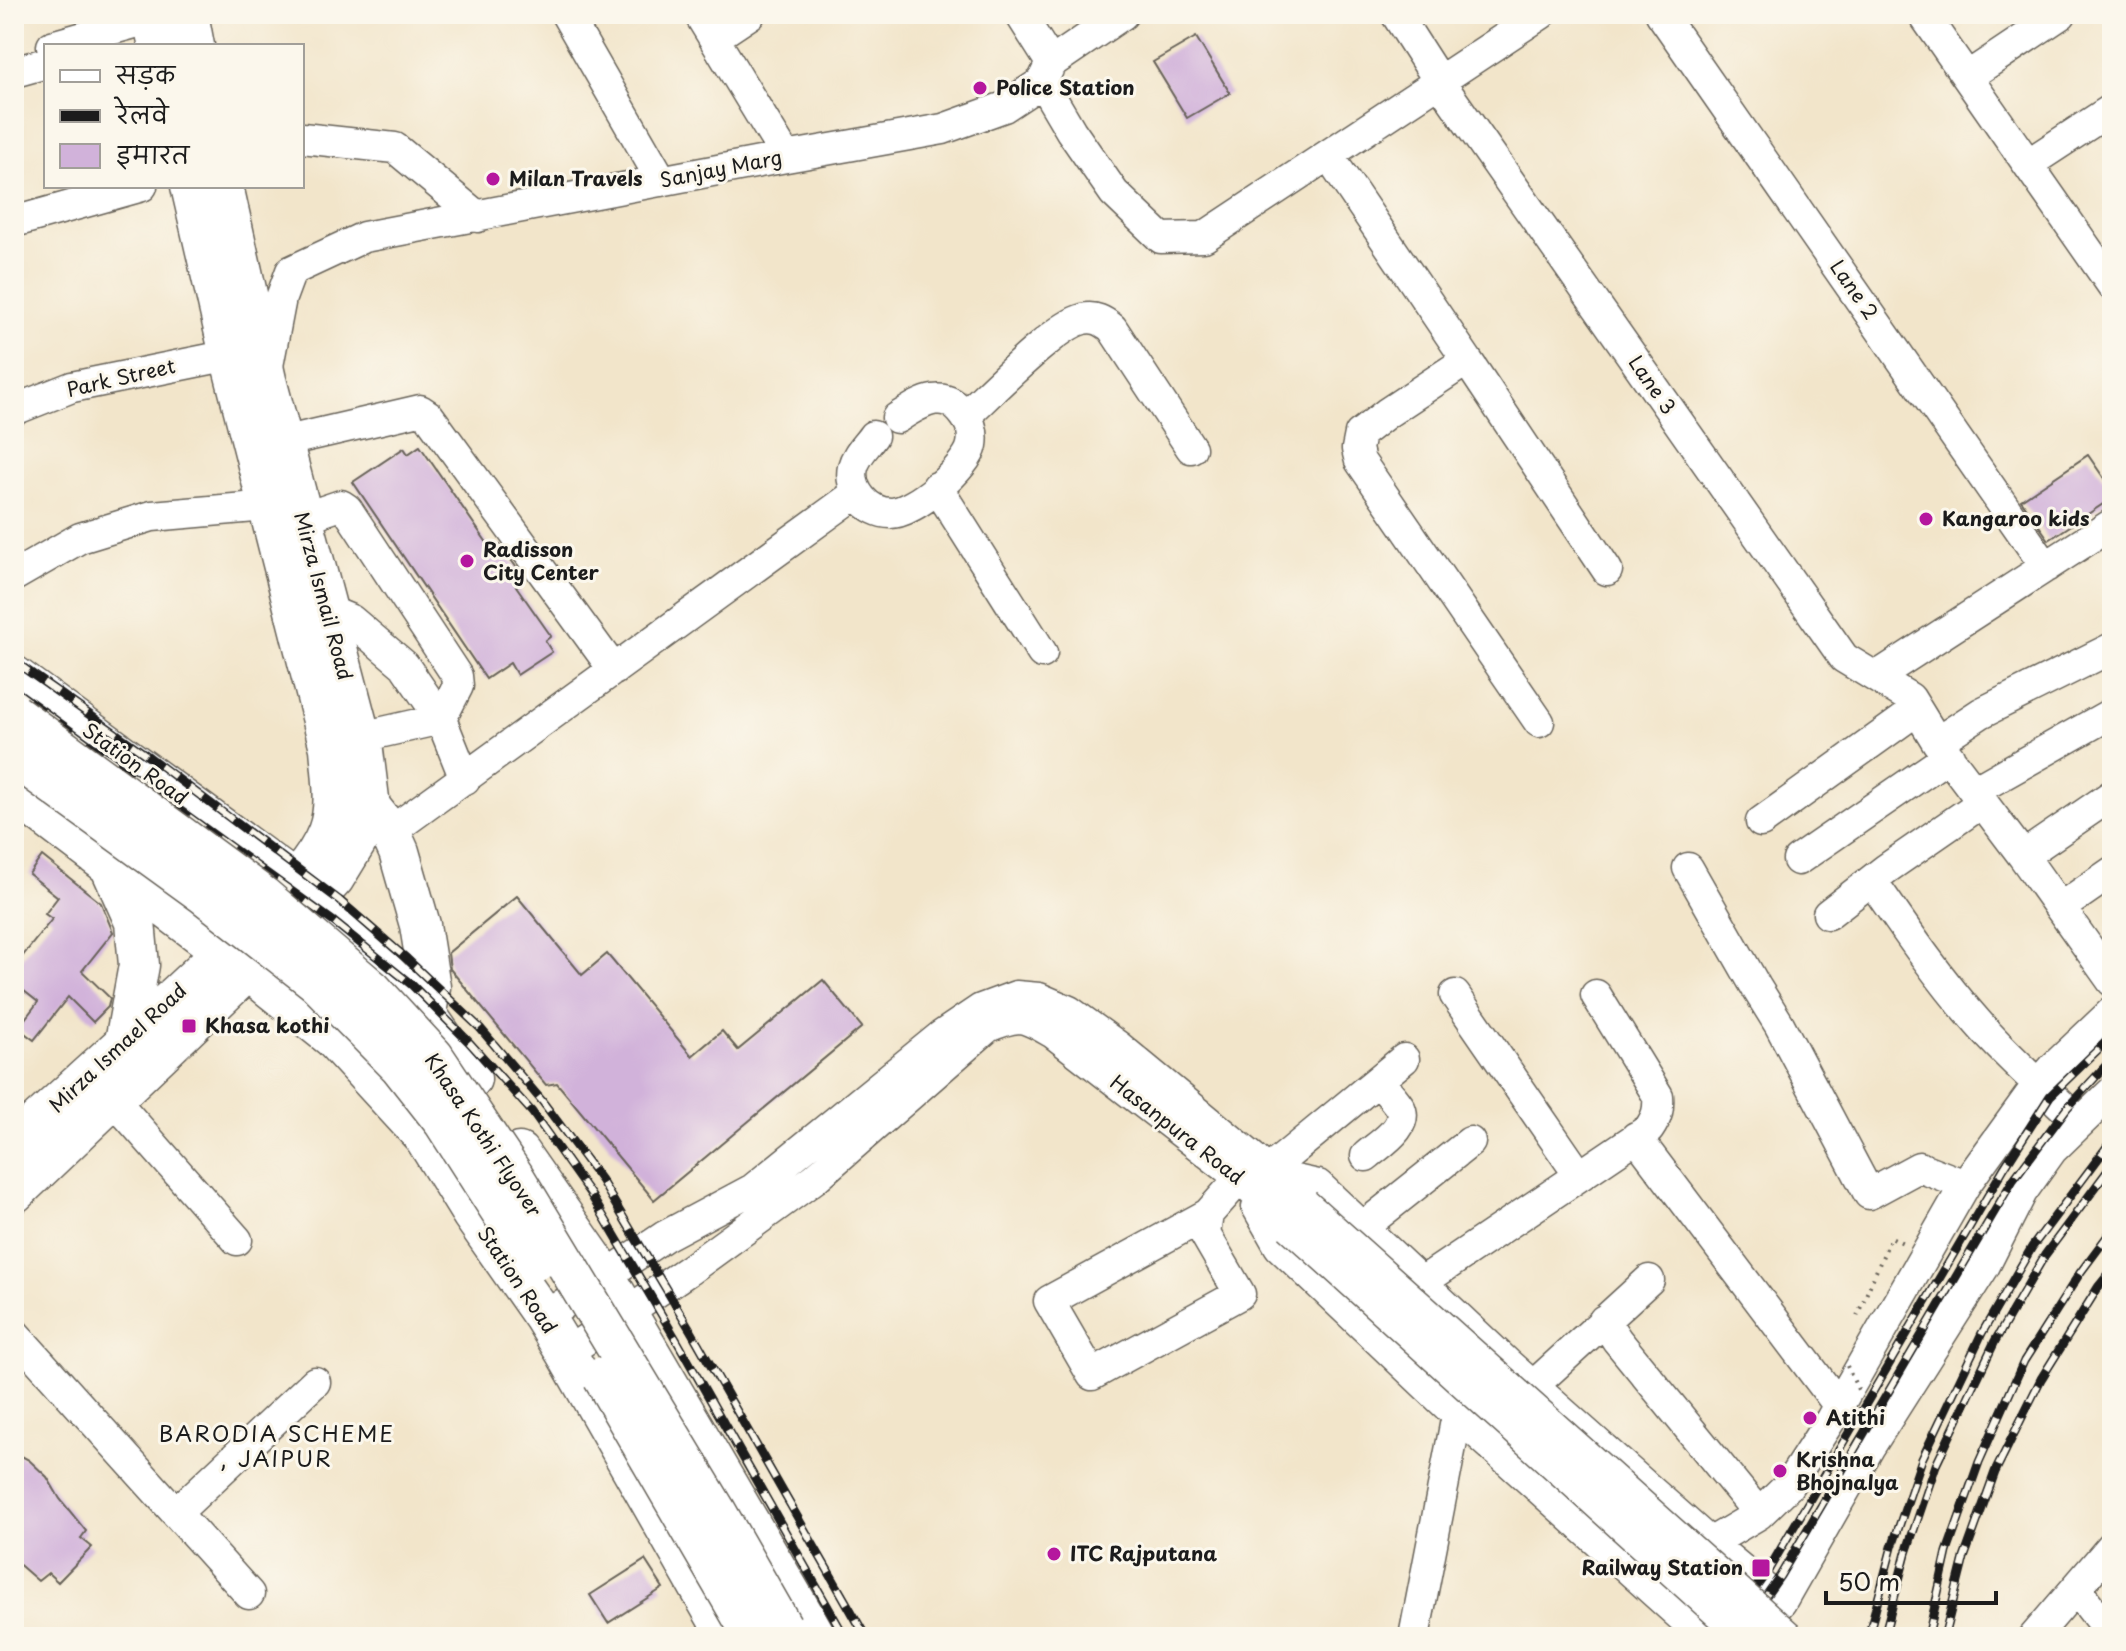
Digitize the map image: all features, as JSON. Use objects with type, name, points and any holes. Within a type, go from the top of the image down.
[{"type":"main road","points":[[161,25],[191,44]]},
{"type":"main road","name":"Mirza Ismail Road","points":[[191,188],[230,355],[286,512],[327,610],[380,820],[356,842],[334,878],[304,891],[235,961]]},
{"type":"main road","name":"Mirza Ismail Road","points":[[223,188],[282,442],[286,512],[330,748],[334,797],[328,832],[311,861],[304,891]]},
{"type":"main road","name":"Station Road","points":[[14,676],[304,891],[426,1014],[605,1276],[816,1637]]},
{"type":"main road","name":"Khasa Kothi Flyover","points":[[14,714],[262,896],[372,990],[433,1056],[514,1177],[788,1637]]},
{"type":"main road","name":"Khasa Kothi Flyover","points":[[14,756],[203,893],[317,982],[400,1066],[444,1122],[514,1230],[590,1354],[754,1637]]},
{"type":"main road","name":"Station Road","points":[[14,793],[333,1038],[425,1138],[566,1353],[728,1637]]},
{"type":"main road","points":[[380,820],[399,852],[420,925],[430,987],[426,1014]]},
{"type":"main road","points":[[109,865],[135,922],[139,965],[125,1042]]},
{"type":"main road","points":[[14,1193],[113,1099],[235,961]]},
{"type":"main road","name":"Mirza Ismael Road","points":[[14,1144],[125,1042],[235,961]]},
{"type":"street","points":[[566,14],[662,181]]},
{"type":"street","points":[[750,14],[706,26],[786,157]]},
{"type":"street","points":[[1020,14],[1071,131],[1114,193],[1161,238],[1204,237],[1541,14]]},
{"type":"street","name":"Sanjay Marg","points":[[266,380],[281,298],[291,271],[364,237],[943,129],[1004,107],[1123,14]]},
{"type":"street","name":"Lane 3","points":[[1396,14],[1439,81],[1844,658],[1910,698],[1943,749],[2112,981]]},
{"type":"street","name":"Lane 2","points":[[1661,14],[2046,567]]},
{"type":"street","points":[[1923,14],[2112,285]]},
{"type":"street","points":[[1967,77],[2061,14]]},
{"type":"street","points":[[62,44],[161,25]]},
{"type":"street","points":[[110,44],[161,25]]},
{"type":"street","points":[[14,57],[44,49]]},
{"type":"street","points":[[14,72],[44,64]]},
{"type":"street","points":[[2028,164],[2112,109]]},
{"type":"street","points":[[304,138],[395,148],[478,217]]},
{"type":"street","points":[[1328,155],[1607,570]]},
{"type":"street","points":[[14,222],[135,188]]},
{"type":"street","points":[[965,416],[1053,336],[1081,319],[1092,318],[1102,320],[1112,328],[1191,448]]},
{"type":"street","name":"Park Street","points":[[14,410],[72,387],[230,355]]},
{"type":"street","points":[[1467,360],[1360,434],[1357,449],[1360,461],[1539,722]]},
{"type":"street","points":[[873,436],[858,455],[853,467],[853,479],[857,493],[867,504],[879,511],[893,513],[908,508],[937,487],[957,470],[971,450],[971,426],[959,408],[949,401],[940,398],[897,418]]},
{"type":"street","points":[[282,442],[420,410],[429,416],[614,670]]},
{"type":"street","points":[[937,487],[1042,653]]},
{"type":"street","points":[[380,820],[465,779],[857,493]]},
{"type":"street","points":[[14,576],[80,538],[152,516],[286,512],[341,505],[347,509],[457,676],[458,686],[441,719]]},
{"type":"street","points":[[1876,677],[2112,524]]},
{"type":"street","points":[[327,610],[351,620],[404,665],[441,719],[465,779]]},
{"type":"street","points":[[1798,860],[1943,749],[1981,713],[2112,648]]},
{"type":"street","points":[[1761,822],[1917,710]]},
{"type":"street","points":[[1828,914],[1978,796],[2112,713]]},
{"type":"street","points":[[361,737],[441,719]]},
{"type":"street","points":[[2023,856],[2112,795]]},
{"type":"street","points":[[1688,868],[1779,1024],[1869,1194],[1919,1167],[1965,1185]]},
{"type":"street","points":[[2060,908],[2112,872]]},
{"type":"street","points":[[1872,881],[1978,1023],[2079,1122]]},
{"type":"street","points":[[1455,995],[1579,1175]]},
{"type":"street","points":[[1422,1282],[1649,1129],[1656,1119],[1658,1096],[1596,995]]},
{"type":"street","name":"Hasanpura Road","points":[[544,1317],[665,1236],[753,1189],[941,1036],[981,1009],[1016,996],[1039,998],[1069,1011],[1119,1047],[1258,1170],[1298,1215],[1745,1637]]},
{"type":"street","points":[[1710,1543],[1759,1514],[1788,1486],[1849,1400],[1965,1185],[2040,1083],[2112,1012]]},
{"type":"street","name":"Hasanpura Road","points":[[566,1353],[814,1179],[988,1027],[1009,1018],[1028,1019],[1053,1033],[1258,1170]]},
{"type":"street","points":[[1208,1214],[1205,1234],[1240,1294],[1092,1375],[1049,1301],[1208,1214],[1258,1170],[1404,1059]]},
{"type":"street","points":[[1366,1156],[1398,1129],[1402,1116],[1400,1108],[1378,1081]]},
{"type":"street","points":[[1739,1637],[1752,1631],[1781,1602],[1869,1448],[1984,1267],[2022,1192],[2052,1150],[2112,1092]]},
{"type":"street","points":[[113,1099],[237,1240]]},
{"type":"street","points":[[1636,1137],[1849,1400]]},
{"type":"street","points":[[1363,1227],[1470,1142]]},
{"type":"street","points":[[1258,1170],[1318,1185],[1522,1376],[1781,1602]]},
{"type":"street","points":[[1258,1170],[1279,1246],[1466,1424],[1704,1637]]},
{"type":"street","points":[[1298,1215],[1789,1637]]},
{"type":"street","points":[[1414,1637],[1450,1451],[1466,1424],[1522,1376],[1604,1320],[1649,1280]]},
{"type":"street","points":[[1604,1320],[1759,1514]]},
{"type":"street","points":[[14,1333],[249,1594]]},
{"type":"street","points":[[176,1513],[315,1382]]},
{"type":"street","points":[[2034,1637],[2112,1546]]},
{"type":"street","points":[[2076,1589],[2112,1635]]},
{"type":"path","points":[[1847,1366],[1849,1400]]},
{"type":"building","points":[[1196,37],[1230,93],[1187,118],[1153,62]]},
{"type":"building","name":"Radisson City Center","points":[[420,446],[492,550],[500,545],[525,579],[516,586],[551,636],[545,641],[552,652],[517,675],[510,663],[486,679],[353,482],[404,448],[408,454]]},
{"type":"building","points":[[2088,455],[2112,490],[2112,498],[2049,540],[2021,500]]},
{"type":"building","points":[[42,856],[101,903],[113,932],[82,971],[110,998],[108,1007],[93,1022],[68,997],[34,1040],[18,1028],[38,1002],[14,983],[14,967],[52,919],[45,914],[58,897],[29,874]]},
{"type":"building","points":[[517,896],[582,975],[607,954],[692,1056],[722,1031],[738,1050],[823,980],[862,1027],[654,1200],[557,1083],[546,1085],[450,969],[448,953]]},
{"type":"building","points":[[14,1452],[29,1460],[47,1477],[86,1531],[81,1538],[92,1547],[58,1582],[48,1573],[38,1581],[14,1560]]},
{"type":"building","points":[[645,1560],[663,1588],[608,1623],[590,1595]]},
{"type":"railway","points":[[14,661],[149,757],[339,900],[480,1028],[542,1101],[601,1180],[866,1637]]},
{"type":"railway","points":[[14,690],[334,922],[412,985],[532,1112],[591,1195],[845,1637]]},
{"type":"railway","points":[[1720,1637],[1769,1569],[2004,1168],[2050,1096],[2112,1036]]},
{"type":"railway","points":[[1737,1637],[1780,1576],[2013,1180],[2067,1108],[2112,1059]]},
{"type":"railway","points":[[1868,1637],[1892,1547],[1922,1459],[1982,1333],[2032,1247],[2112,1140]]},
{"type":"railway","points":[[1884,1637],[1906,1553],[1936,1465],[1995,1341],[2045,1255],[2112,1165]]},
{"type":"railway","points":[[1928,1637],[1947,1552],[1979,1462],[2024,1361],[2080,1273],[2112,1230]]},
{"type":"railway","points":[[1944,1637],[1964,1558],[1995,1472],[2041,1379],[2112,1270]]},
{"type":"place","name":"Police Station","points":[[980,88]]},
{"type":"place","name":"Milan Travels","points":[[493,179]]},
{"type":"place","name":"Kangaroo kids","points":[[1926,519]]},
{"type":"place","name":"Radisson City Center","points":[[467,561]]},
{"type":"place","name":"Khasa kothi","points":[[189,1026]]},
{"type":"place","name":"Atithi","points":[[1810,1418]]},
{"type":"place","name":"Krishna Bhojnalya","points":[[1780,1471]]},
{"type":"place","name":"ITC Rajputana","points":[[1054,1554]]},
{"type":"place","name":"Railway Station","points":[[1761,1568]]},
{"type":"district","name":"BARODIA SCHEME , JAIPUR","points":[[277,1446]]}]
